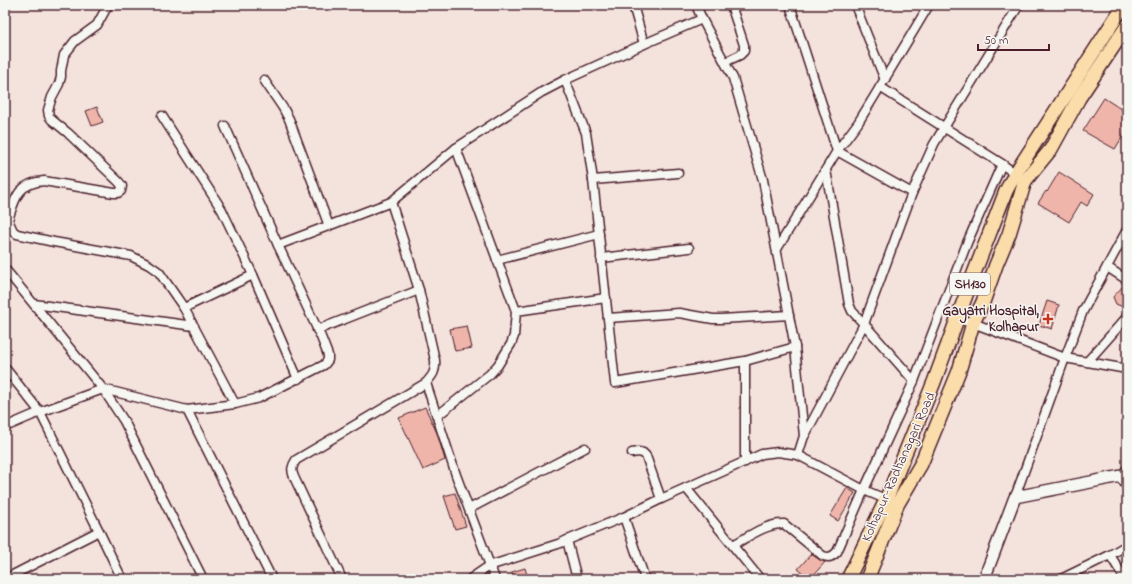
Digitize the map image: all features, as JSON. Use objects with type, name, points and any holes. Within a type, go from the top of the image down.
[{"type":"main road","name":"SH130","points":[[848,579],[892,502],[957,319],[1006,191],[1020,178],[1124,5]]},
{"type":"main road","name":"Kolhapur-Radhanagari Road","points":[[867,579],[892,502],[921,464],[959,371],[973,323],[983,302],[1009,234],[1020,178],[1051,149],[1079,98],[1127,26]]},
{"type":"street","points":[[5,230],[18,194],[23,187],[36,182],[44,181],[114,193],[121,191],[122,188],[120,182],[52,120],[49,116],[48,110],[52,97],[59,84],[64,55],[75,41],[96,25],[108,5]]},
{"type":"street","points":[[634,5],[644,44]]},
{"type":"street","points":[[696,5],[733,78],[763,180],[795,348],[804,436]]},
{"type":"street","points":[[725,62],[740,55],[744,51],[744,45],[732,5]]},
{"type":"street","points":[[790,5],[837,151],[912,193]]},
{"type":"street","points":[[855,5],[885,80]]},
{"type":"street","points":[[777,249],[837,151],[858,123],[885,80],[929,5]]},
{"type":"street","points":[[798,455],[804,436],[864,324],[912,193],[934,144],[1019,5]]},
{"type":"street","points":[[278,246],[391,202],[456,148],[542,92],[565,80],[702,19]]},
{"type":"street","points":[[264,80],[289,119],[329,226]]},
{"type":"street","points":[[565,80],[586,133],[602,258],[614,383],[745,361],[795,348]]},
{"type":"street","points":[[880,88],[1002,164],[1020,178]]},
{"type":"street","points":[[162,116],[222,210],[253,275],[298,379]]},
{"type":"street","points":[[5,427],[40,412],[103,389],[187,410],[235,404],[259,398],[324,365],[328,360],[328,355],[317,330],[225,126]]},
{"type":"street","points":[[437,416],[490,374],[498,365],[511,344],[514,336],[516,311],[456,148]]},
{"type":"street","points":[[733,545],[769,526],[784,524],[823,556],[828,558],[837,552],[914,381],[967,243],[1002,164]]},
{"type":"street","points":[[826,170],[849,304],[852,311],[914,381]]},
{"type":"street","points":[[593,180],[678,173]]},
{"type":"street","points":[[342,579],[294,478],[292,466],[296,460],[426,383],[434,374],[436,367],[419,290],[391,202]]},
{"type":"street","points":[[8,220],[13,231],[17,234],[131,256],[159,272],[184,308],[235,404]]},
{"type":"street","points":[[984,579],[1083,311],[1127,230]]},
{"type":"street","points":[[497,260],[599,234]]},
{"type":"street","points":[[602,258],[689,248]]},
{"type":"street","points":[[1107,267],[1127,280]]},
{"type":"street","points":[[5,269],[103,389],[124,421],[203,579]]},
{"type":"street","points":[[184,308],[253,275]]},
{"type":"street","points":[[317,330],[419,290]]},
{"type":"street","points":[[516,311],[606,298]]},
{"type":"street","points":[[34,304],[194,326]]},
{"type":"street","points":[[608,318],[679,313],[713,319],[789,315]]},
{"type":"street","points":[[1087,362],[1127,317]]},
{"type":"street","points":[[957,319],[973,323],[1065,358],[1127,370]]},
{"type":"street","points":[[745,361],[745,462]]},
{"type":"street","points":[[5,368],[40,412],[100,530],[122,579]]},
{"type":"street","points":[[426,383],[456,475],[495,579]]},
{"type":"street","points":[[187,410],[272,579]]},
{"type":"street","points":[[469,509],[585,448]]},
{"type":"street","points":[[470,579],[489,566],[567,540],[624,517],[661,498],[762,454],[778,452],[798,455],[864,490],[892,502]]},
{"type":"street","points":[[632,453],[643,453],[646,456],[661,498]]},
{"type":"street","points":[[1015,497],[1126,476]]},
{"type":"street","points":[[686,488],[760,579]]},
{"type":"street","points":[[624,517],[645,579]]},
{"type":"street","points":[[5,578],[100,530]]},
{"type":"street","points":[[567,540],[577,579]]},
{"type":"street","points":[[1061,579],[1127,545]]},
{"type":"street","points":[[1110,555],[1125,579]]},
{"type":"building","points":[[1104,98],[1127,113],[1127,129],[1115,149],[1083,131]]},
{"type":"building","points":[[97,107],[103,122],[92,126],[86,111]]},
{"type":"building","points":[[1059,172],[1094,194],[1087,206],[1081,202],[1069,222],[1038,203],[1046,191],[1047,192]]},
{"type":"building","points":[[1124,285],[1127,285],[1127,302],[1123,307],[1116,304],[1113,297]]},
{"type":"building","points":[[1047,301],[1059,305],[1052,329],[1039,325]]},
{"type":"building","points":[[467,326],[472,348],[455,351],[450,329]]},
{"type":"building","points":[[425,407],[437,433],[445,460],[423,470],[399,418]]},
{"type":"building","points":[[847,488],[855,493],[838,521],[830,516]]},
{"type":"building","points":[[455,493],[466,526],[455,529],[444,496]]},
{"type":"building","points":[[811,554],[825,562],[810,579],[798,569]]},
{"type":"building","points":[[525,568],[528,579],[513,579],[512,572]]},
{"type":"place","name":"Gayatri Hospital, Kolhapur","points":[[1048,319]]}]
